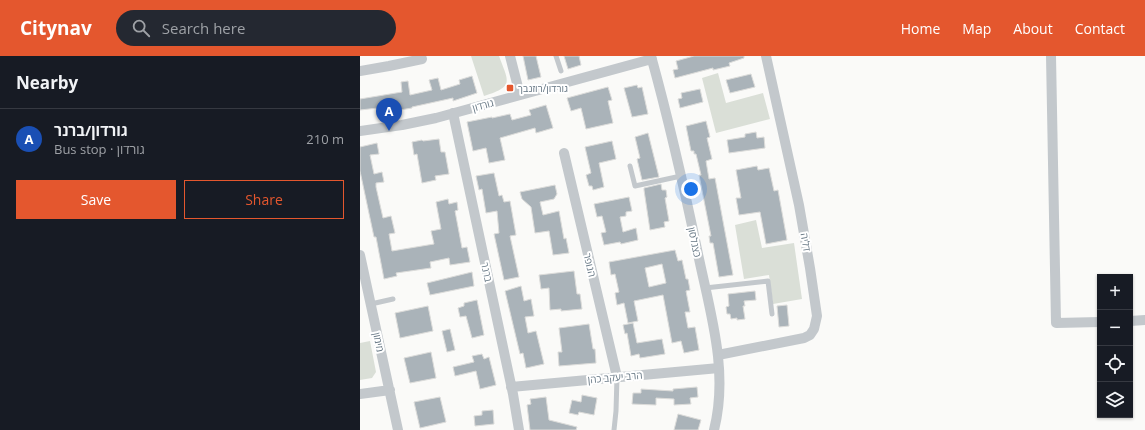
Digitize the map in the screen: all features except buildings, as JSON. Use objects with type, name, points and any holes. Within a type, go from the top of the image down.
[{"type":"street","points":[[360,71],[422,59],[421,56]]},
{"type":"street","points":[[510,56],[520,95]]},
{"type":"street","name":"דליה","points":[[718,355],[804,338],[812,332],[817,321],[800,205],[766,56]]},
{"type":"street","points":[[1051,56],[1056,323],[1097,322]]},
{"type":"street","name":"גורדון","points":[[360,132],[402,125],[453,113],[651,58]]},
{"type":"street","name":"כצנלסון","points":[[651,58],[681,176],[718,355],[719,401],[714,430]]},
{"type":"street","name":"ברנר","points":[[453,113],[519,430]]},
{"type":"street","name":"הנופר","points":[[564,153],[617,377]]},
{"type":"street","name":"מימון","points":[[360,255],[398,430]]},
{"type":"street","points":[[1133,321],[1145,320]]},
{"type":"street","name":"הרב יעקב כהן","points":[[511,387],[719,368]]},
{"type":"street","points":[[360,394],[390,390]]},
{"type":"lane","points":[[556,56],[561,71]]},
{"type":"lane","points":[[630,166],[635,186],[681,176]]},
{"type":"lane","points":[[705,288],[768,281],[772,314]]},
{"type":"lane","points":[[371,304],[392,299]]},
{"type":"lane","points":[[614,430],[617,377]]},
{"type":"shaded area","points":[[471,56],[499,56],[507,78],[505,86],[494,93],[484,96]]},
{"type":"shaded area","points":[[718,73],[726,103],[763,93],[770,119],[716,133],[702,78]]},
{"type":"shaded area","points":[[756,220],[762,248],[794,243],[802,299],[773,304],[769,275],[744,279],[735,225]]},
{"type":"shaded area","points":[[370,341],[376,372],[372,378],[360,380],[360,343]]},
{"type":"place","name":"גורדון/רוזנבך","points":[[510,88]]},
{"type":"place","name":"גורדון/ברנר","points":[[389,131]]}]
